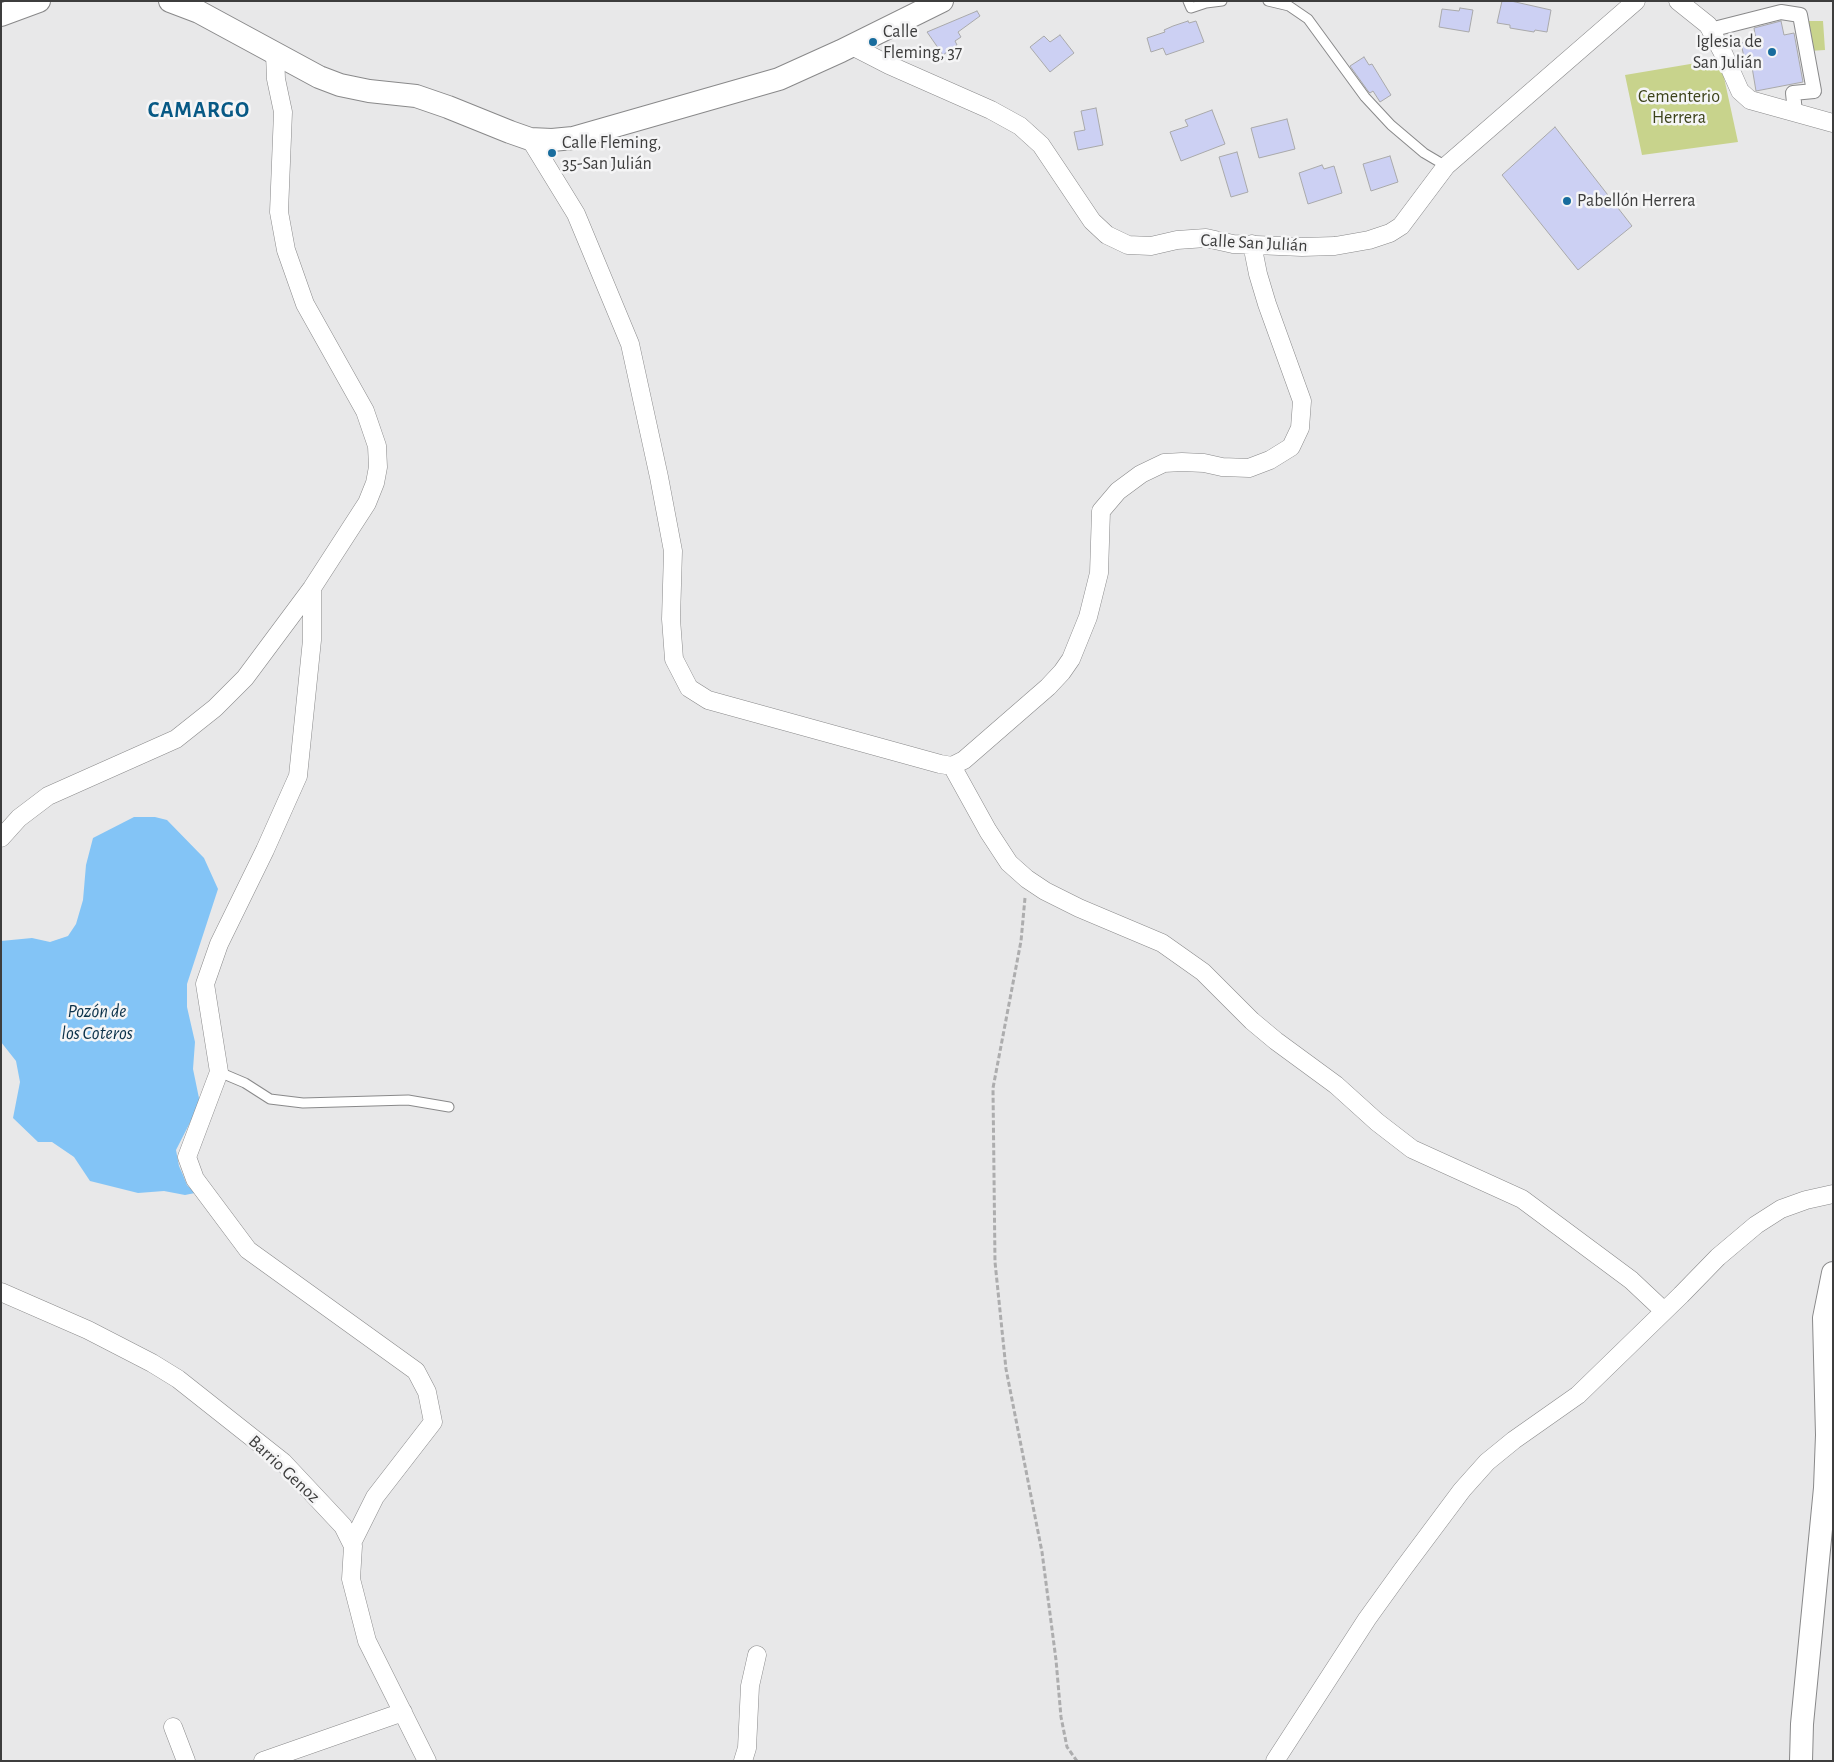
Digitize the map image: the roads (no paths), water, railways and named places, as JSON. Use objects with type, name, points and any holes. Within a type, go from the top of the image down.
[{"type":"street","points":[[1,15],[39,1]]},
{"type":"street","points":[[170,1],[199,12],[319,77],[340,85],[369,91],[416,96],[530,139],[552,140],[573,138],[779,79],[852,46],[942,1]]},
{"type":"street","name":"Calle San Julián","points":[[852,46],[889,65],[991,110],[1020,126],[1040,145],[1092,221],[1107,235],[1128,245],[1151,246],[1177,240],[1206,238],[1233,244],[1335,246],[1369,240],[1390,233],[1401,226],[1446,166],[1636,1]]},
{"type":"street","points":[[1678,1],[1708,25],[1740,91],[1750,100],[1833,123]]},
{"type":"street","points":[[1710,30],[1781,12],[1800,15],[1814,91],[1793,93],[1795,112]]},
{"type":"street","points":[[1,838],[19,818],[48,796],[176,739],[215,708],[244,678],[312,588],[367,503],[375,483],[378,466],[377,446],[366,411],[305,304],[286,250],[280,212],[283,112],[276,79],[275,54]]},
{"type":"street","points":[[530,139],[576,214],[630,344],[673,551],[670,619],[674,659],[689,688],[708,700],[952,766],[964,760],[1048,687],[1071,659],[1088,617],[1099,573],[1101,511],[1118,492],[1141,474],[1164,463],[1189,462],[1222,467],[1249,468],[1270,460],[1291,447],[1300,428],[1302,401],[1267,304],[1252,244]]},
{"type":"street","points":[[312,588],[312,640],[298,776],[265,850],[219,944],[205,984],[219,1072],[187,1157],[195,1180],[248,1250],[416,1371],[427,1392],[434,1422],[375,1497],[352,1543],[350,1579],[367,1641],[427,1761]]},
{"type":"street","points":[[952,766],[988,831],[1009,863],[1027,879],[1045,891],[1079,908],[1162,943],[1203,972],[1252,1021],[1336,1085],[1377,1122],[1412,1149],[1522,1199],[1632,1280],[1664,1311]]},
{"type":"street","points":[[1275,1761],[1367,1619],[1462,1490],[1487,1462],[1514,1440],[1578,1395],[1718,1256],[1756,1225],[1781,1209],[1806,1200],[1833,1194]]},
{"type":"street","points":[[1801,1761],[1826,1462],[1828,1339],[1824,1318],[1833,1273]]},
{"type":"street","name":"Barrio Genoz","points":[[1,1292],[88,1330],[152,1362],[178,1378],[283,1462],[343,1526],[352,1543]]},
{"type":"street","points":[[743,1761],[748,1748],[750,1686],[756,1655]]},
{"type":"street","points":[[263,1761],[402,1712]]},
{"type":"street","points":[[173,1727],[186,1761]]},
{"type":"lane","points":[[1188,1],[1191,8],[1222,1]]},
{"type":"lane","points":[[1268,1],[1289,6],[1308,19],[1364,97],[1391,125],[1424,153],[1446,166]]},
{"type":"lane","points":[[219,1072],[270,1099],[303,1103],[408,1100],[449,1106]]},
{"type":"water","name":"Pozón de los Coteros","points":[[134,817],[155,817],[167,820],[204,858],[218,889],[187,984],[187,1007],[195,1042],[193,1069],[200,1103],[176,1150],[179,1166],[187,1185],[195,1193],[185,1195],[164,1191],[138,1193],[90,1181],[74,1157],[52,1142],[38,1142],[13,1118],[20,1082],[16,1061],[1,1042],[1,941],[32,938],[50,942],[68,936],[76,924],[83,900],[86,865],[93,838]]},
{"type":"place","name":"Calle Fleming, 37","points":[[873,42]]},
{"type":"place","name":"Iglesia de San Julián","points":[[1772,52]]},
{"type":"place","name":"Calle Fleming, 35-San Julián","points":[[552,153]]},
{"type":"place","name":"Pabellón Herrera","points":[[1567,201]]},
{"type":"district","name":"CAMARGO","points":[[199,110]]},
{"type":"park label","name":"Cementerio Herrera","points":[[1679,107]]}]
